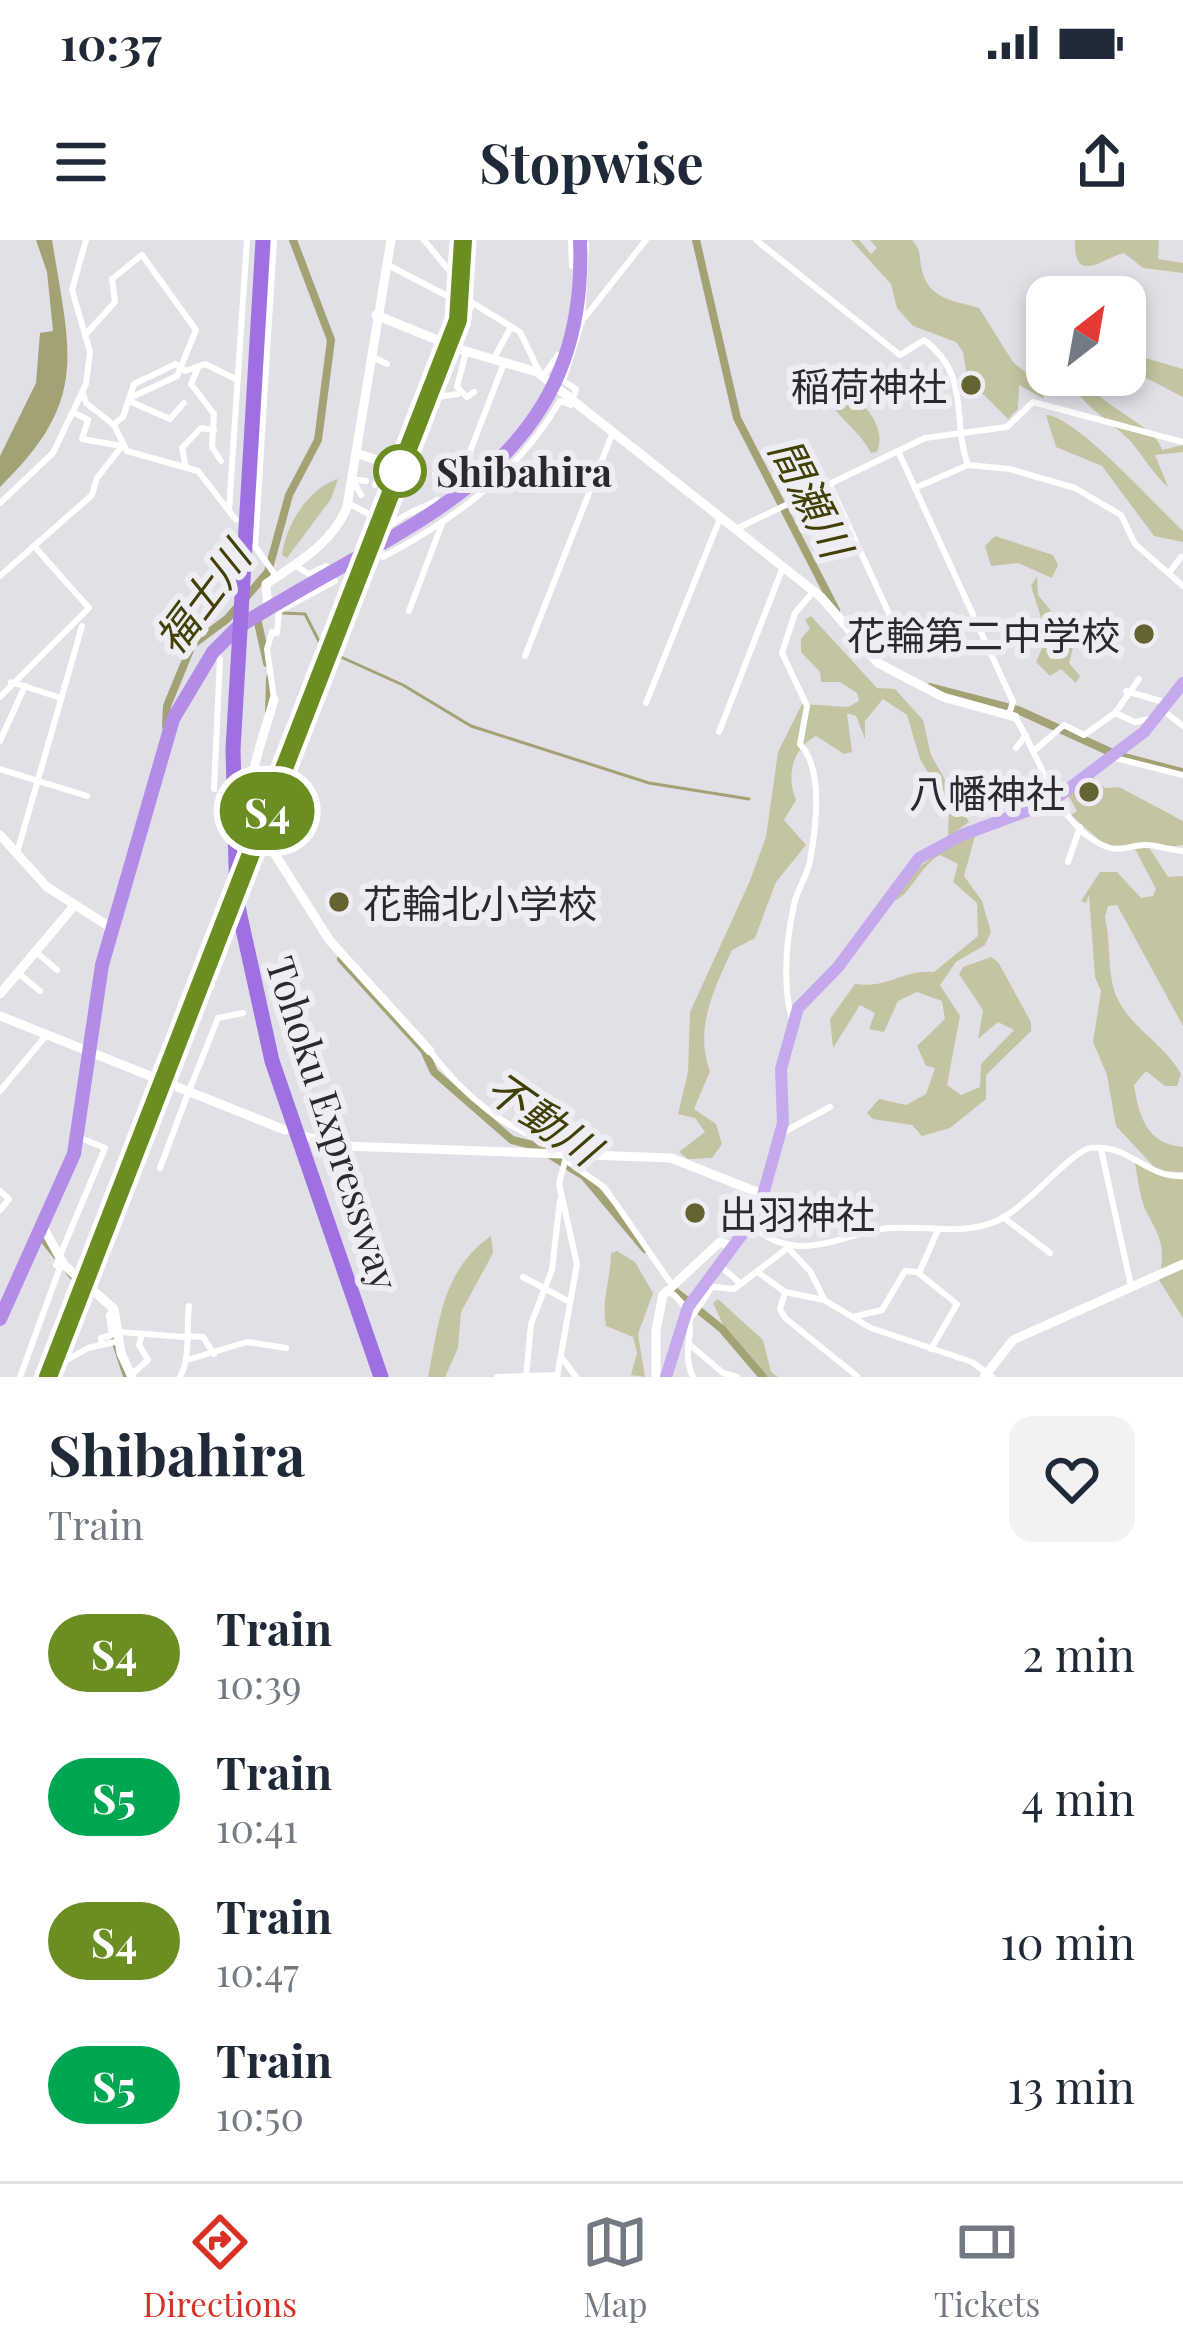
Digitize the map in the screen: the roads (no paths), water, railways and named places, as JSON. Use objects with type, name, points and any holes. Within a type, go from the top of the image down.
[{"type":"highway","name":"Tohoku Expressway","points":[[261,240],[227,793],[234,897],[267,1063],[378,1377]]},
{"type":"highway","points":[[0,1319],[78,1137],[88,1054],[113,929],[154,772],[183,698],[213,652],[268,608],[453,501],[520,441],[574,329],[579,240]]},
{"type":"main road","points":[[662,1375],[676,1332],[693,1314],[703,1286],[752,1224],[785,1111],[781,1069],[792,1021],[881,913],[919,858],[962,835],[1055,799],[1164,712],[1183,683]]},
{"type":"street","points":[[0,503],[53,453],[83,393],[90,364],[72,290],[86,240]]},
{"type":"street","points":[[229,510],[247,240]]},
{"type":"street","points":[[272,571],[253,545],[274,240]]},
{"type":"street","points":[[272,571],[296,566],[338,525],[348,503],[391,240]]},
{"type":"street","points":[[385,264],[457,301],[457,280],[424,240]]},
{"type":"street","points":[[574,394],[576,389],[563,381],[582,322],[579,240]]},
{"type":"street","points":[[582,322],[646,240]]},
{"type":"street","points":[[755,240],[900,355],[924,340],[935,348],[952,369],[968,465]]},
{"type":"street","points":[[86,334],[115,302],[112,279],[142,254],[196,326],[182,371]]},
{"type":"street","points":[[452,346],[469,302],[528,341],[547,379]]},
{"type":"street","points":[[376,315],[434,344],[547,379],[813,592],[878,663],[943,698],[1012,711]]},
{"type":"street","points":[[409,611],[453,501],[511,327]]},
{"type":"street","points":[[458,394],[466,352]]},
{"type":"street","points":[[370,356],[387,364]]},
{"type":"street","points":[[113,425],[123,417],[134,384],[176,364],[182,371]]},
{"type":"street","points":[[182,371],[205,364],[238,380]]},
{"type":"street","points":[[198,368],[191,384],[211,407],[212,447],[221,461]]},
{"type":"street","points":[[430,398],[473,392]]},
{"type":"street","points":[[83,393],[92,409],[113,425],[122,446],[137,458],[203,476],[236,520]]},
{"type":"street","points":[[130,400],[170,419],[184,403]]},
{"type":"street","points":[[453,501],[381,555],[386,526],[453,501],[510,470],[560,401],[572,405]]},
{"type":"street","points":[[736,530],[925,438],[1007,427],[1033,402],[1183,442]]},
{"type":"street","points":[[74,412],[88,420],[82,439],[122,446]]},
{"type":"street","points":[[375,485],[412,417]]},
{"type":"street","points":[[186,468],[182,448],[201,428],[215,431]]},
{"type":"street","points":[[525,656],[613,432]]},
{"type":"street","points":[[0,576],[92,495],[97,478],[122,446]]},
{"type":"street","points":[[898,451],[1012,711],[1040,749],[1055,799],[1080,827],[1115,850],[1145,845],[1183,851]]},
{"type":"street","points":[[356,453],[387,463]]},
{"type":"street","points":[[203,476],[232,454]]},
{"type":"street","points":[[384,494],[387,463]]},
{"type":"street","points":[[914,488],[968,465],[1010,469],[1082,492],[1121,515],[1135,544],[1183,585]]},
{"type":"street","points":[[435,474],[453,501]]},
{"type":"street","points":[[352,479],[366,481]]},
{"type":"street","points":[[352,479],[361,495]]},
{"type":"street","points":[[829,483],[908,655]]},
{"type":"street","points":[[348,503],[374,517]]},
{"type":"street","points":[[646,703],[721,516]]},
{"type":"street","points":[[0,697],[88,608],[34,546]]},
{"type":"street","points":[[1169,573],[1181,557]]},
{"type":"street","points":[[296,566],[309,574],[326,566]]},
{"type":"street","points":[[719,732],[783,567]]},
{"type":"street","points":[[272,571],[266,584],[272,632],[267,649],[274,699],[254,791],[255,823],[331,941],[430,1051],[483,1106],[538,1141],[564,1145],[561,1194],[545,1290],[530,1324],[526,1375]]},
{"type":"street","points":[[272,632],[277,633],[279,611],[335,581]]},
{"type":"street","points":[[792,1021],[786,980],[789,944],[794,905],[811,860],[816,791],[811,754],[800,744],[807,706],[782,653],[795,613],[813,592]]},
{"type":"street","points":[[16,857],[82,626]]},
{"type":"street","points":[[213,652],[220,659],[214,789]]},
{"type":"street","points":[[1040,749],[1064,725],[1084,734],[1115,712],[1139,679]]},
{"type":"street","points":[[8,685],[61,698]]},
{"type":"street","points":[[8,685],[21,696]]},
{"type":"street","points":[[0,741],[25,686]]},
{"type":"street","points":[[1126,691],[1183,726]]},
{"type":"street","points":[[1115,712],[1140,727]]},
{"type":"street","points":[[1016,748],[1026,735]]},
{"type":"street","points":[[1116,754],[1183,775]]},
{"type":"street","points":[[0,769],[88,796]]},
{"type":"street","points":[[1023,785],[1051,784]]},
{"type":"street","points":[[240,788],[254,791]]},
{"type":"street","points":[[1068,862],[1080,827]]},
{"type":"street","points":[[0,835],[16,857],[73,907],[113,929]]},
{"type":"street","points":[[0,994],[73,907]]},
{"type":"street","points":[[35,952],[57,970]]},
{"type":"street","points":[[18,973],[40,991]]},
{"type":"street","points":[[262,981],[268,1012],[264,1013]]},
{"type":"street","points":[[160,1168],[218,1018],[243,1013]]},
{"type":"street","points":[[0,1016],[44,1038],[285,1130]]},
{"type":"street","points":[[0,1090],[44,1038]]},
{"type":"street","points":[[780,1133],[830,1107]]},
{"type":"street","points":[[302,1136],[345,1146],[549,1153],[567,1161],[605,1188],[693,1314],[687,1366],[693,1377]]},
{"type":"street","points":[[20,1377],[105,1148],[78,1137]]},
{"type":"street","points":[[1101,1148],[1131,1286]]},
{"type":"street","points":[[752,1224],[771,1240],[790,1247],[852,1239],[883,1229],[938,1230],[1003,1217],[1045,1189],[1072,1155],[1101,1148],[1132,1152],[1161,1176],[1183,1175]]},
{"type":"street","points":[[564,1161],[671,1157],[762,1194]]},
{"type":"street","points":[[0,1191],[9,1199],[0,1210]]},
{"type":"street","points":[[497,1377],[557,1376],[566,1300],[577,1264],[561,1194]]},
{"type":"street","points":[[1003,1217],[1050,1253]]},
{"type":"street","points":[[40,1230],[59,1265],[112,1312],[132,1376],[148,1360],[141,1338]]},
{"type":"street","points":[[919,1273],[938,1230]]},
{"type":"street","points":[[662,1375],[658,1316],[670,1287],[720,1242],[732,1246]]},
{"type":"street","points":[[689,1270],[703,1286],[729,1292],[790,1247]]},
{"type":"street","points":[[790,1247],[810,1271],[824,1300]]},
{"type":"street","points":[[718,1264],[740,1282]]},
{"type":"street","points":[[759,1273],[785,1292],[824,1300],[987,1376],[1012,1340],[1183,1264]]},
{"type":"street","points":[[853,1317],[882,1310],[904,1271],[919,1273],[957,1304],[931,1349]]},
{"type":"street","points":[[523,1277],[566,1300]]},
{"type":"street","points":[[785,1292],[780,1309],[784,1318],[857,1376]]},
{"type":"street","points":[[180,1377],[188,1360],[189,1306]]},
{"type":"street","points":[[101,1345],[101,1338],[112,1335],[112,1312]]},
{"type":"street","points":[[676,1332],[723,1373],[737,1377]]},
{"type":"street","points":[[37,1377],[117,1338],[203,1337],[214,1354]]},
{"type":"street","points":[[188,1360],[256,1342],[286,1348]]},
{"type":"street","points":[[562,1358],[576,1377]]},
{"type":"waterway","name":"福士川","points":[[166,726],[167,706],[192,645],[227,619],[268,572],[289,495],[318,440],[331,340],[293,240]]},
{"type":"waterway","name":"間瀬川","points":[[696,240],[737,418],[836,610]]},
{"type":"waterway","points":[[283,613],[305,614],[323,649],[403,685],[471,726],[649,783],[749,799]]},
{"type":"waterway","name":"不動川","points":[[257,618],[267,663]]},
{"type":"waterway","name":"不動川","points":[[269,710],[270,678]]},
{"type":"waterway","name":"間瀬川","points":[[930,687],[1018,710],[1117,755],[1182,772]]},
{"type":"waterway","name":"不動川","points":[[341,959],[424,1050],[434,1072],[512,1140],[536,1146],[584,1176],[645,1249]]},
{"type":"waterway","points":[[37,1231],[81,1286]]},
{"type":"waterway","name":"不動川","points":[[670,1287],[722,1329],[763,1377]]},
{"type":"waterway","points":[[115,1340],[127,1376]]},
{"type":"railway","points":[[48,1377],[458,320],[463,240]]},
{"type":"train","name":"S4","points":[[48,1377],[458,320],[464,288],[463,240]]},
{"type":"place","name":"稲荷神社","points":[[971,385]]},
{"type":"place","name":"Shibahira","points":[[400,471]]},
{"type":"place","name":"花輪第二中学校","points":[[1144,634]]},
{"type":"place","name":"八幡神社","points":[[1089,792]]},
{"type":"place","name":"花輪北小学校","points":[[339,902]]},
{"type":"place","name":"出羽神社","points":[[695,1213]]}]
